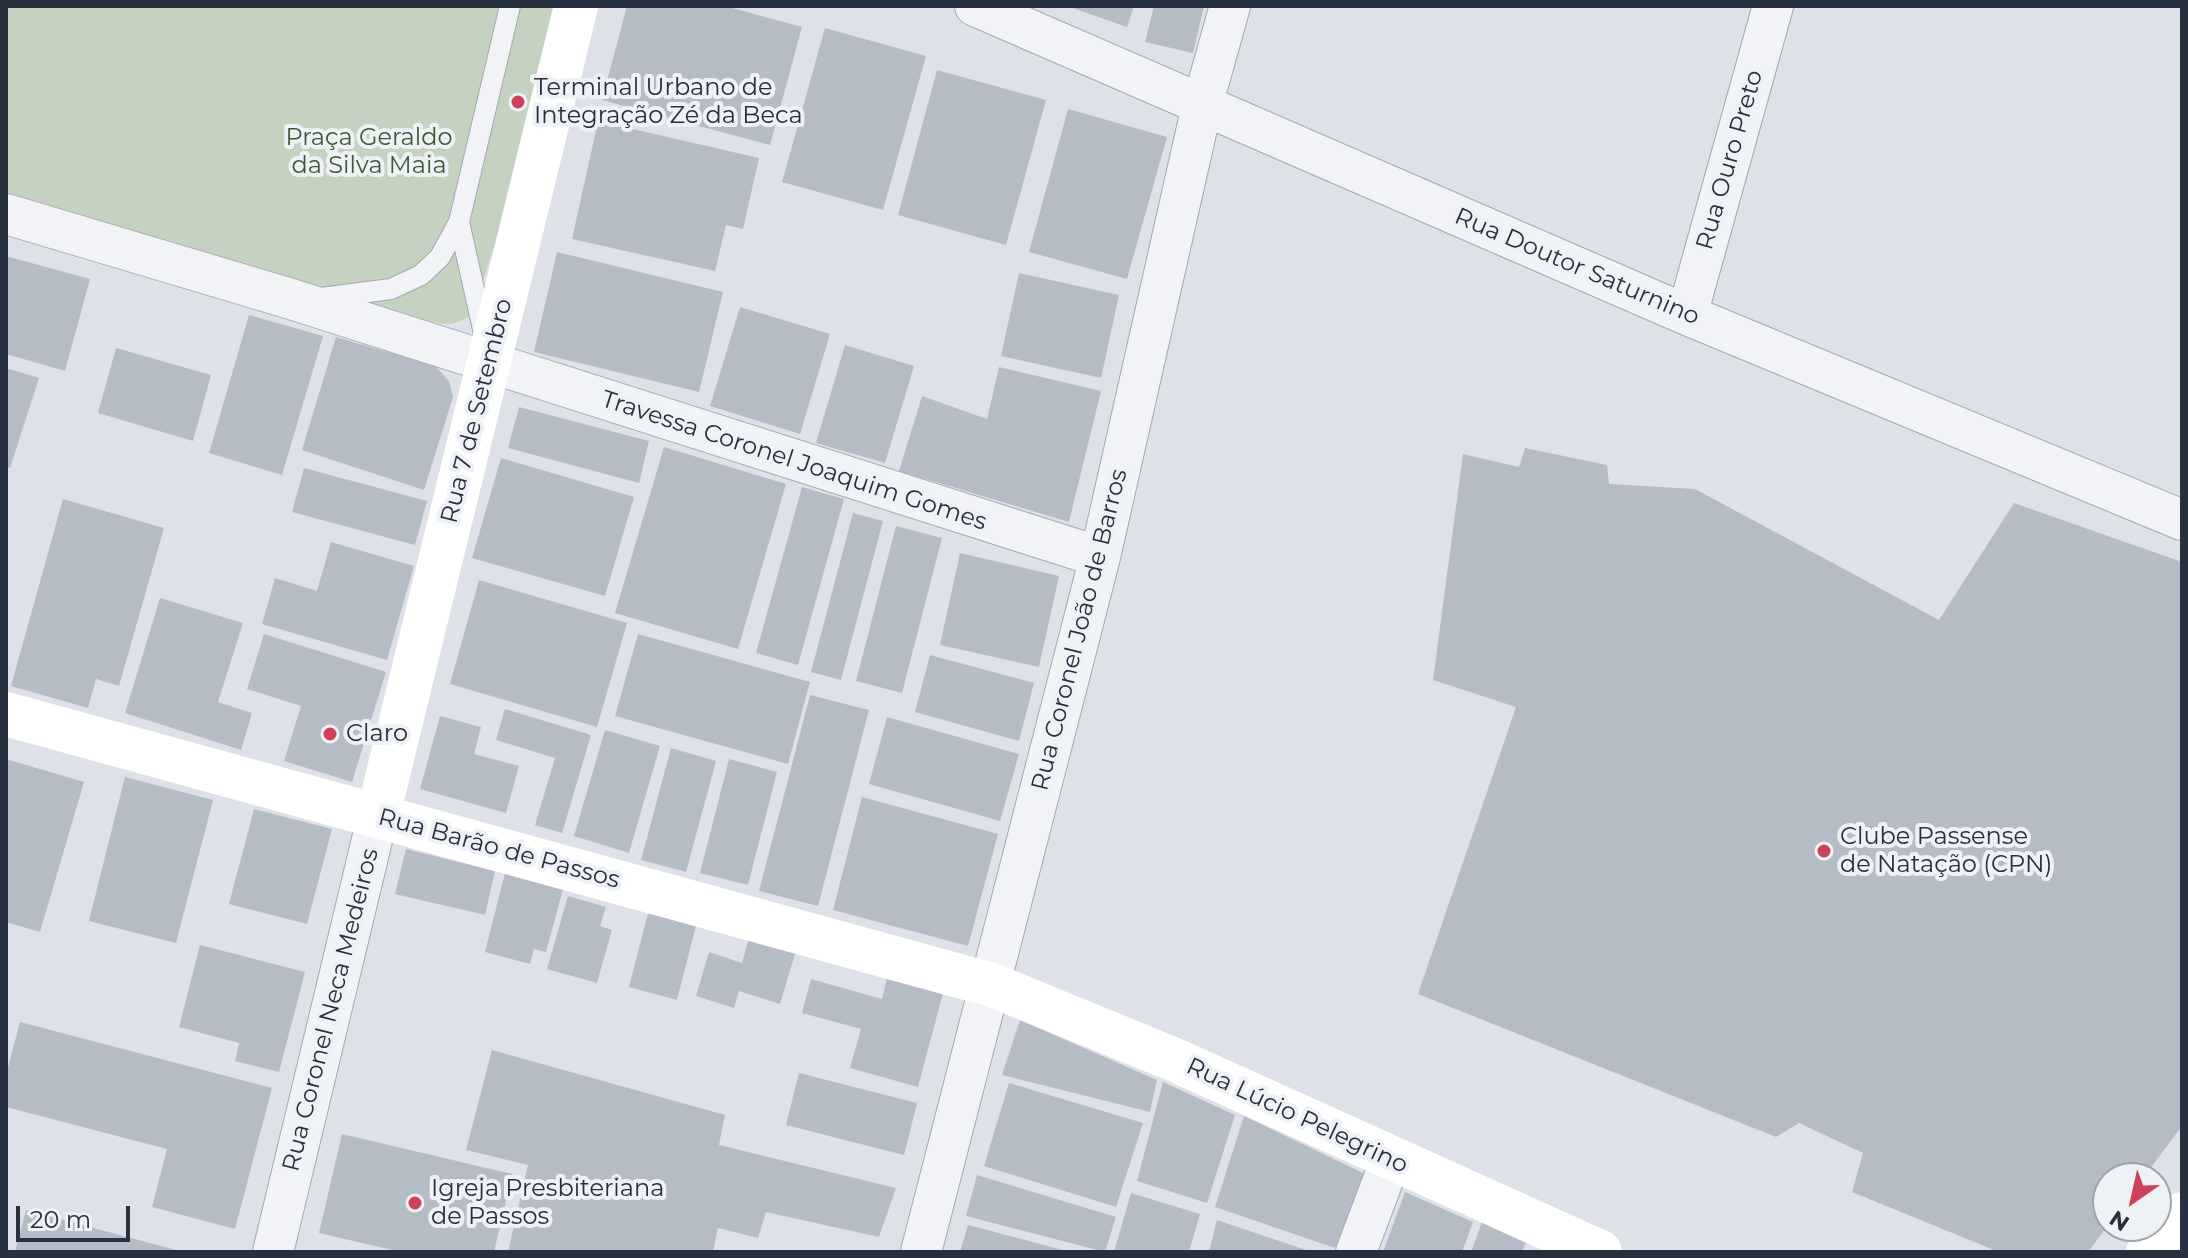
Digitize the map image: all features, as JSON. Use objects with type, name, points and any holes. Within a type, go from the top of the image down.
[{"type":"main road","name":"Rua 7 de Setembro","points":[[378,815],[576,6]]},
{"type":"main road","name":"Rua Barão de Passos","points":[[6,714],[992,985]]},
{"type":"main road","name":"Rua Lúcio Pelegrino","points":[[992,985],[1175,1060],[1600,1252]]},
{"type":"main road","points":[[2148,1252],[2182,1214]]},
{"type":"street","name":"Rua Doutor Saturnino","points":[[975,6],[1687,315],[2182,520]]},
{"type":"street","name":"Rua Coronel João de Barros","points":[[921,1252],[1100,557],[1202,106],[1230,6]]},
{"type":"street","name":"Rua Ouro Preto","points":[[1687,315],[1773,6]]},
{"type":"street","points":[[6,214],[489,360]]},
{"type":"street","name":"Travessa Coronel Joaquim Gomes","points":[[489,360],[1100,557]]},
{"type":"street","name":"Rua Coronel Neca Medeiros","points":[[273,1252],[378,815]]},
{"type":"street","points":[[1356,1252],[1391,1159]]},
{"type":"lane","points":[[291,299],[391,289],[421,275],[440,257],[459,222],[510,6]]},
{"type":"lane","points":[[459,222],[489,360]]},
{"type":"green space","name":"Praça Geraldo da Silva Maia","points":[[6,6],[554,6],[505,212],[473,313],[462,321],[450,324],[425,320],[6,198]]},
{"type":"building","points":[[627,6],[725,6],[802,27],[770,145],[602,100]]},
{"type":"building","points":[[1067,6],[1134,6],[1127,27]]},
{"type":"building","points":[[1154,6],[1204,6],[1193,53],[1145,42]]},
{"type":"building","points":[[825,28],[926,56],[883,210],[782,182]]},
{"type":"building","points":[[937,70],[1046,100],[1006,245],[898,215]]},
{"type":"building","points":[[1068,109],[1167,137],[1127,279],[1029,252]]},
{"type":"building","points":[[598,121],[759,158],[743,229],[726,225],[715,271],[572,239]]},
{"type":"building","points":[[557,252],[723,292],[699,392],[534,352]]},
{"type":"building","points":[[6,256],[90,279],[65,371],[6,354]]},
{"type":"building","points":[[1019,273],[1119,295],[1101,378],[1001,356]]},
{"type":"building","points":[[740,307],[830,334],[800,434],[710,406]]},
{"type":"building","points":[[249,315],[323,336],[282,475],[209,453]]},
{"type":"building","points":[[336,337],[435,366],[449,381],[453,397],[424,490],[302,450]]},
{"type":"building","points":[[845,345],[914,366],[885,463],[816,443]]},
{"type":"building","points":[[116,348],[211,375],[193,441],[98,413]]},
{"type":"building","points":[[999,367],[1101,391],[1069,522],[899,471],[922,396],[987,419]]},
{"type":"building","points":[[6,368],[39,378],[10,468],[6,467]]},
{"type":"building","points":[[519,407],[649,441],[639,483],[508,448]]},
{"type":"building","points":[[664,447],[786,484],[738,649],[615,613]]},
{"type":"building","name":"Clube Passense de Natação (CPN)","points":[[1525,448],[1607,465],[1609,484],[1695,489],[1939,620],[2014,503],[2182,562],[2182,1126],[2155,1162],[2092,1162],[2092,1242],[2095,1242],[2088,1252],[1999,1252],[1852,1192],[1863,1153],[1799,1123],[1776,1137],[1418,994],[1516,707],[1433,680],[1463,454],[1519,467]]},
{"type":"building","points":[[501,458],[634,497],[605,596],[472,558]]},
{"type":"building","points":[[304,468],[427,501],[415,545],[292,512]]},
{"type":"building","points":[[802,487],[844,499],[798,665],[756,653]]},
{"type":"building","points":[[63,499],[164,528],[119,686],[96,679],[88,708],[11,686]]},
{"type":"building","points":[[853,513],[883,521],[841,680],[811,672]]},
{"type":"building","points":[[896,526],[942,538],[902,693],[856,681]]},
{"type":"building","points":[[331,542],[414,566],[387,660],[262,624],[275,578],[317,591]]},
{"type":"building","points":[[960,553],[1059,576],[1039,667],[940,645]]},
{"type":"building","points":[[479,580],[627,623],[597,727],[450,684]]},
{"type":"building","points":[[160,598],[243,623],[218,702],[252,713],[241,750],[125,713]]},
{"type":"building","name":"Claro","points":[[264,634],[386,672],[352,782],[284,761],[301,706],[247,689]]},
{"type":"building","points":[[638,634],[810,682],[788,764],[615,716]]},
{"type":"building","points":[[930,655],[1034,683],[1019,741],[915,712]]},
{"type":"building","points":[[810,695],[869,710],[818,906],[759,891]]},
{"type":"building","points":[[505,709],[591,735],[562,833],[535,825],[555,758],[496,740]]},
{"type":"building","points":[[440,716],[481,727],[474,754],[519,766],[506,813],[420,789]]},
{"type":"building","points":[[887,717],[1019,754],[1000,821],[869,784]]},
{"type":"building","points":[[605,730],[660,746],[629,853],[574,836]]},
{"type":"building","points":[[671,748],[716,761],[686,872],[641,860]]},
{"type":"building","points":[[6,759],[84,782],[40,932],[6,922]]},
{"type":"building","points":[[729,759],[777,772],[748,885],[700,873]]},
{"type":"building","points":[[125,777],[213,800],[176,943],[89,921]]},
{"type":"building","points":[[862,797],[998,834],[968,946],[833,910]]},
{"type":"building","points":[[254,809],[332,829],[307,924],[229,904]]},
{"type":"building","points":[[406,849],[495,871],[485,915],[395,894]]},
{"type":"building","points":[[505,873],[563,889],[546,952],[534,949],[530,964],[485,952]]},
{"type":"building","points":[[568,896],[606,907],[600,926],[612,930],[597,983],[547,969]]},
{"type":"building","points":[[648,913],[696,926],[677,1000],[629,987]]},
{"type":"building","points":[[750,934],[797,947],[780,1004],[739,991],[734,1008],[696,996],[709,952],[742,963]]},
{"type":"building","points":[[200,945],[305,972],[279,1072],[235,1061],[239,1043],[179,1027]]},
{"type":"building","points":[[887,978],[943,993],[918,1087],[850,1068],[861,1029],[802,1013],[811,979],[882,999]]},
{"type":"building","points":[[1020,1020],[1157,1080],[1150,1112],[1002,1075]]},
{"type":"building","points":[[20,1022],[272,1088],[235,1229],[152,1207],[167,1149],[6,1107],[6,1075]]},
{"type":"building","points":[[492,1050],[725,1115],[719,1145],[896,1188],[879,1237],[766,1212],[758,1238],[718,1228],[713,1252],[508,1252],[528,1165],[466,1150]]},
{"type":"building","points":[[799,1073],[917,1103],[904,1155],[786,1125]]},
{"type":"building","points":[[1163,1082],[1235,1115],[1207,1203],[1137,1181]]},
{"type":"building","points":[[1009,1083],[1143,1123],[1116,1207],[984,1166]]},
{"type":"building","points":[[1244,1116],[1365,1174],[1335,1248],[1215,1207]]},
{"type":"building","name":"Igreja Presbiteriana de Passos","points":[[342,1134],[512,1174],[494,1252],[401,1252],[319,1233]]},
{"type":"building","points":[[977,1175],[1116,1217],[1105,1252],[966,1216]]},
{"type":"building","points":[[1405,1192],[1473,1222],[1462,1252],[1383,1252]]},
{"type":"building","points":[[1131,1193],[1200,1214],[1189,1252],[1114,1252]]},
{"type":"building","points":[[26,1210],[180,1251],[180,1252],[15,1252]]},
{"type":"building","points":[[1217,1220],[1309,1251],[1309,1252],[1209,1252]]},
{"type":"building","points":[[1482,1222],[1526,1243],[1522,1252],[1471,1252]]},
{"type":"building","points":[[968,1225],[1067,1251],[1067,1252],[960,1252]]},
{"type":"place","name":"Terminal Urbano de Integração Zé da Beca","points":[[518,102]]},
{"type":"place","name":"Claro","points":[[330,734]]},
{"type":"place","name":"Clube Passense de Natação (CPN)","points":[[1824,851]]},
{"type":"place","name":"Igreja Presbiteriana de Passos","points":[[415,1203]]}]
